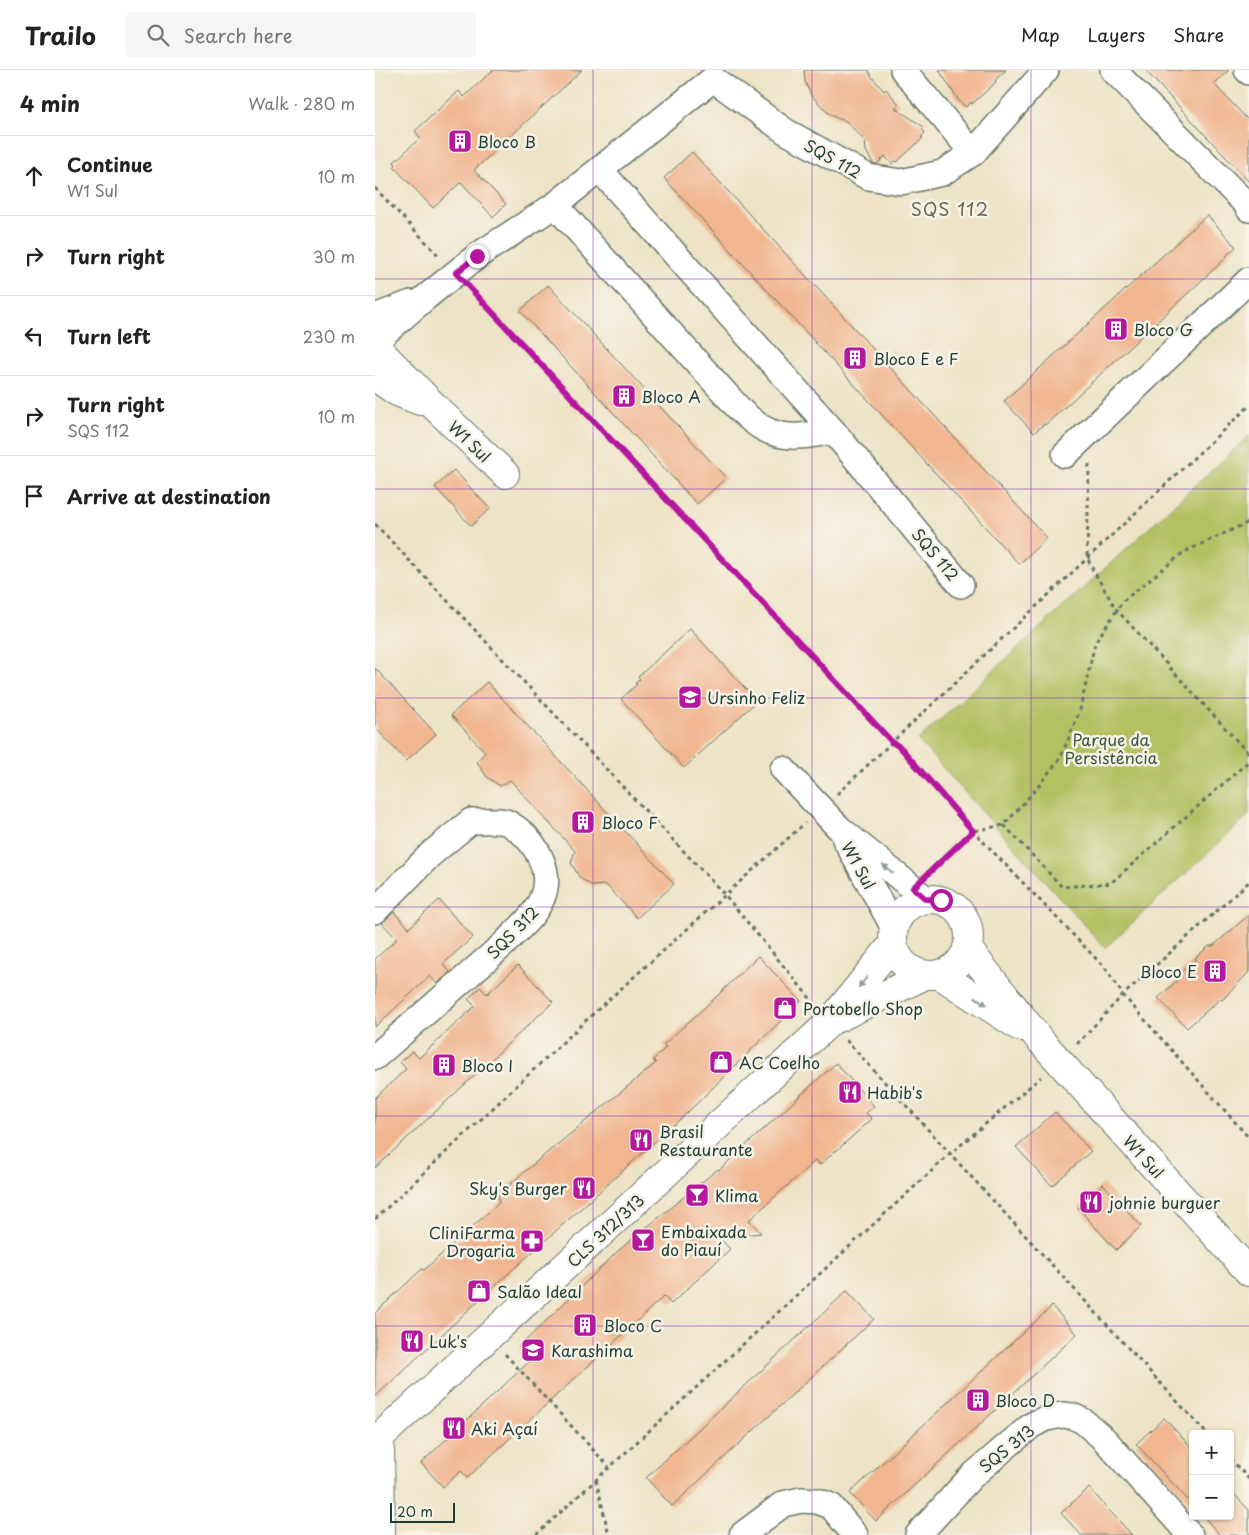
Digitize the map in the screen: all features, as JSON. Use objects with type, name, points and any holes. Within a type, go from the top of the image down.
[{"type":"street","points":[[903,70],[973,153]]},
{"type":"street","name":"SQS 112","points":[[377,341],[425,298],[477,256],[555,204],[599,170],[711,74],[785,131],[868,177],[901,182],[942,173],[973,153],[1046,70]]},
{"type":"street","points":[[1113,70],[1249,209]]},
{"type":"street","name":"SQS 112","points":[[599,170],[833,431],[961,584]]},
{"type":"street","points":[[555,204],[742,412],[761,427],[781,435],[807,437],[833,431]]},
{"type":"street","points":[[1065,455],[1249,280]]},
{"type":"street","name":"W1 Sul","points":[[377,341],[436,408],[505,474]]},
{"type":"street","name":"W1 Sul","points":[[375,378],[386,393],[436,408]]},
{"type":"street","name":"W1 Sul","points":[[783,769],[839,828],[919,894]]},
{"type":"street","name":"SQS 312","points":[[375,911],[431,854],[471,821],[507,822],[524,834],[540,854],[546,876],[543,897],[536,910],[505,943],[375,1057]]},
{"type":"street","name":"W1 Sul","points":[[839,828],[893,936]]},
{"type":"street","points":[[919,894],[941,900],[954,907],[964,919],[969,933],[967,948],[961,960],[952,969],[932,975],[910,970],[899,958],[893,936],[900,914],[912,904],[919,894]]},
{"type":"street","name":"CLS 312/313","points":[[377,1437],[489,1337],[830,1022],[893,936]]},
{"type":"street","name":"W1 Sul","points":[[967,948],[1059,1062],[1249,1272]]},
{"type":"street","name":"W1 Sul","points":[[932,975],[1040,1040]]},
{"type":"street","name":"CLS 312/313","points":[[830,1022],[932,975]]},
{"type":"street","name":"SQS 313","points":[[918,1535],[971,1477],[1014,1440],[1032,1425],[1047,1418],[1062,1415],[1072,1416],[1083,1421],[1105,1440],[1190,1535]]},
{"type":"street","points":[[377,1437],[379,1528]]},
{"type":"street","points":[[742,1535],[783,1504],[801,1500],[817,1500],[831,1506],[855,1535]]},
{"type":"path","points":[[375,188],[892,742],[901,748],[973,831],[1105,969],[1123,995],[1249,1138]]},
{"type":"path","points":[[1090,431],[1087,557],[1093,570],[1116,609],[1249,754]]},
{"type":"path","points":[[919,894],[973,831],[1004,825],[1061,757],[1080,710],[1095,643],[1123,601],[1184,552],[1249,522]]},
{"type":"path","points":[[375,524],[725,895],[830,1022],[1203,1430]]},
{"type":"path","points":[[1004,825],[1062,887],[1111,883],[1249,761]]},
{"type":"path","points":[[536,1535],[950,1154],[1059,1062],[1123,995],[1249,882]]},
{"type":"path","points":[[489,1337],[609,1468]]},
{"type":"path","points":[[1234,1463],[1249,1479]]},
{"type":"path","points":[[596,1480],[609,1535]]},
{"type":"green space","name":"Parque da Persistência","points":[[1249,436],[1249,815],[1105,948],[918,740]]},
{"type":"building","name":"Bloco B","points":[[493,70],[582,70],[474,170],[506,204],[493,217],[461,182],[433,208],[394,167],[396,165],[394,162],[420,138],[415,131],[459,91],[464,97]]},
{"type":"building","points":[[804,70],[868,70],[884,91],[886,89],[899,104],[895,108],[924,127],[922,129],[925,133],[921,137],[923,138],[897,162],[895,161],[892,164],[885,156],[877,164],[873,163],[866,151],[865,141],[846,121],[836,118],[827,112],[811,95],[805,82]]},
{"type":"building","points":[[939,70],[1006,70],[995,80],[996,82],[972,104],[971,102],[966,107],[959,101]]},
{"type":"building","points":[[1145,70],[1229,70],[1214,84],[1249,121],[1249,182]]},
{"type":"building","name":"Bloco E e F","points":[[692,152],[1047,538],[1019,564],[664,178]]},
{"type":"building","name":"Bloco G","points":[[1207,215],[1236,247],[1065,407],[1034,433],[1004,401]]},
{"type":"building","name":"Bloco A","points":[[548,285],[726,478],[697,504],[520,311]]},
{"type":"building","points":[[454,470],[490,509],[471,526],[435,487]]},
{"type":"building","points":[[690,629],[757,701],[684,768],[621,699],[637,684],[635,683],[640,679],[638,677]]},
{"type":"building","points":[[375,668],[436,734],[406,761],[375,727]]},
{"type":"building","name":"Bloco F","points":[[487,682],[674,884],[637,918],[606,885],[592,886],[580,878],[571,863],[575,851],[510,780],[500,786],[487,777],[477,762],[485,752],[451,715]]},
{"type":"building","points":[[439,900],[473,937],[443,964],[450,972],[437,984],[430,976],[375,1027],[375,959],[397,939],[382,923],[394,912],[409,928]]},
{"type":"building","name":"Bloco E","points":[[1249,915],[1249,972],[1222,1000],[1220,999],[1187,1028],[1158,998],[1180,978],[1179,974],[1195,958],[1209,946],[1213,946]]},
{"type":"building","points":[[758,956],[801,1001],[688,1112],[478,1301],[375,1397],[375,1313],[422,1269],[424,1270],[499,1203],[498,1195],[656,1063],[653,1060],[666,1047],[663,1045]]},
{"type":"building","name":"Bloco I","points":[[518,965],[553,1002],[375,1168],[375,1098],[406,1069],[400,1062],[412,1051],[419,1058],[475,1006],[468,999],[480,987],[487,994]]},
{"type":"building","points":[[836,1063],[874,1106],[866,1113],[872,1119],[820,1165],[816,1160],[749,1220],[761,1233],[719,1237],[730,1249],[671,1304],[664,1296],[467,1478],[461,1471],[443,1487],[421,1463],[531,1360],[519,1347],[619,1250],[719,1170]]},
{"type":"building","points":[[1055,1112],[1091,1151],[1052,1186],[1016,1147]]},
{"type":"building","points":[[1103,1184],[1141,1226],[1116,1250],[1078,1208]]},
{"type":"building","points":[[847,1291],[874,1319],[672,1506],[646,1478]]},
{"type":"building","name":"Bloco D","points":[[1052,1306],[1077,1334],[876,1521],[850,1493]]},
{"type":"building","points":[[1164,1418],[1189,1445],[1189,1501],[1136,1444]]},
{"type":"building","points":[[1089,1488],[1132,1535],[1081,1535],[1061,1513]]},
{"type":"building","points":[[1234,1494],[1249,1510],[1249,1535],[1220,1535],[1207,1520],[1234,1520]]},
{"type":"place","name":"Bloco B","points":[[460,141]]},
{"type":"place","name":"Bloco G","points":[[1116,329]]},
{"type":"place","name":"Bloco E e F","points":[[855,358]]},
{"type":"place","name":"Bloco A","points":[[624,396]]},
{"type":"place","name":"Ursinho Feliz","points":[[690,697]]},
{"type":"place","name":"Bloco F","points":[[583,822]]},
{"type":"place","name":"Bloco E","points":[[1215,971]]},
{"type":"place","name":"Portobello Shop","points":[[785,1008]]},
{"type":"place","name":"AC Coelho","points":[[721,1062]]},
{"type":"place","name":"Bloco I","points":[[444,1065]]},
{"type":"place","name":"Habib's","points":[[850,1092]]},
{"type":"place","name":"Brasil Restaurante","points":[[641,1140]]},
{"type":"place","name":"Sky's Burger","points":[[584,1188]]},
{"type":"place","name":"Klima","points":[[697,1195]]},
{"type":"place","name":"johnie burguer","points":[[1091,1202]]},
{"type":"place","name":"Embaixada do Piauí","points":[[643,1240]]},
{"type":"place","name":"CliniFarma Drogaria","points":[[532,1241]]},
{"type":"place","name":"Salão Ideal","points":[[479,1291]]},
{"type":"place","name":"Bloco C","points":[[585,1325]]},
{"type":"place","name":"Luk's","points":[[412,1341]]},
{"type":"place","name":"Karashima","points":[[533,1350]]},
{"type":"place","name":"Bloco D","points":[[978,1400]]},
{"type":"place","name":"Aki Açaí","points":[[454,1428]]},
{"type":"district","name":"SQS 112","points":[[950,208]]},
{"type":"route","points":[[477,256],[456,273],[892,742],[901,748],[973,831],[913,888],[926,899],[941,900]]}]
